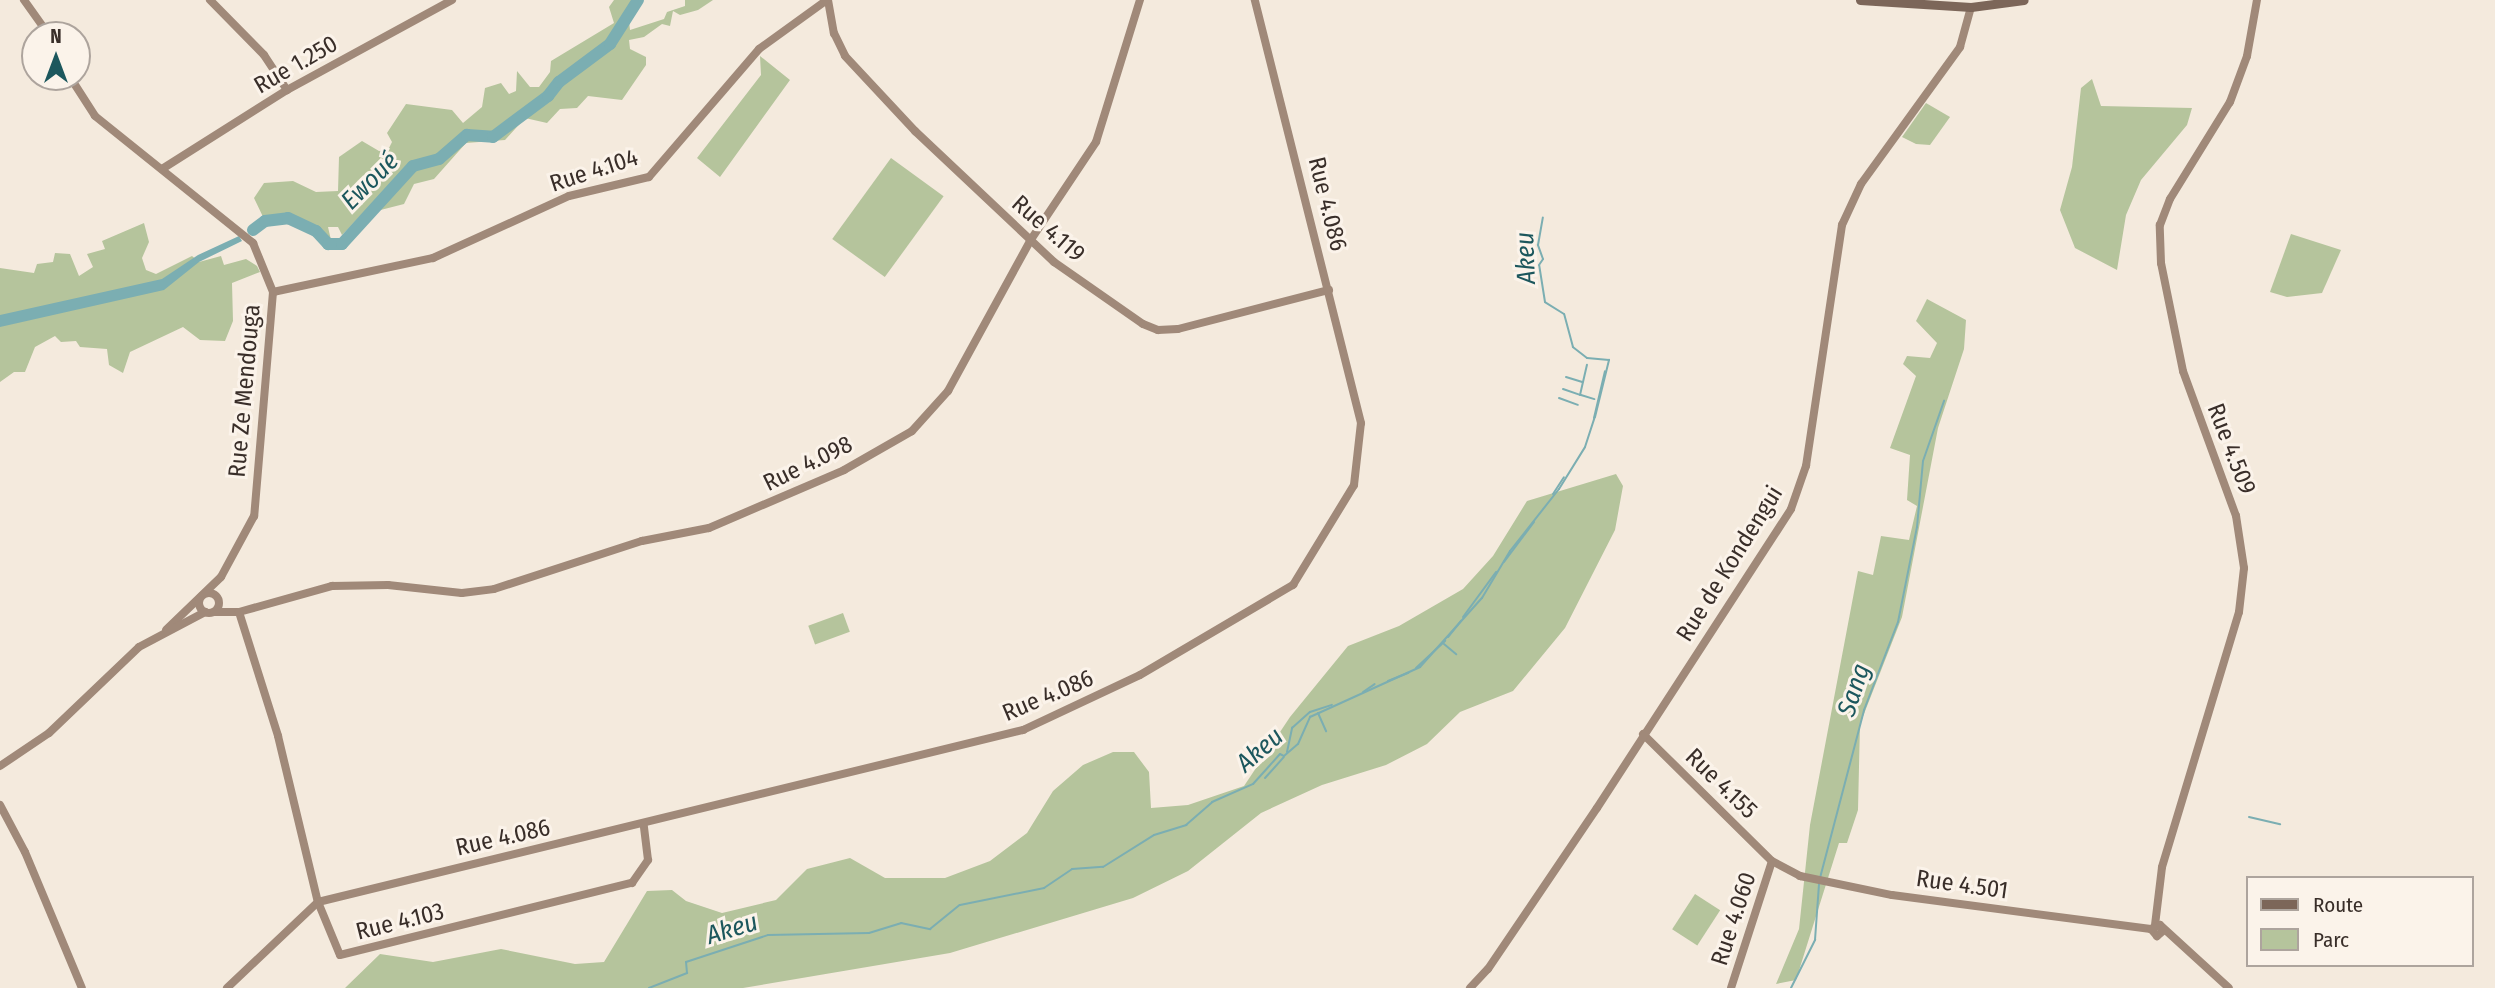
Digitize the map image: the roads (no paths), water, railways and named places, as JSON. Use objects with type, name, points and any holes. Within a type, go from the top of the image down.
[{"type":"main road","points":[[1860,0],[1971,7],[2024,0]]},
{"type":"street","points":[[24,0],[39,21]]},
{"type":"street","points":[[210,0],[264,55],[287,90]]},
{"type":"street","name":"Rue 1.250","points":[[162,169],[287,90],[452,0]]},
{"type":"street","name":"Rue 4.119","points":[[827,0],[834,33],[845,56],[922,139],[1030,241],[1104,300],[1158,330],[1178,329],[1329,290]]},
{"type":"street","name":"Rue 4.104","points":[[273,292],[433,258],[569,195],[649,177],[759,49],[827,0]]},
{"type":"street","name":"Rue 4.098","points":[[239,612],[332,586],[379,584],[463,593],[494,589],[642,541],[709,528],[776,503],[883,449],[924,420],[957,377],[1030,241],[1099,134],[1140,0]]},
{"type":"street","name":"Rue 4.086","points":[[318,902],[644,825],[1023,730],[1140,675],[1293,585],[1348,500],[1357,471],[1359,407],[1255,0]]},
{"type":"street","name":"Rue 4.509","points":[[2153,927],[2162,867],[2239,612],[2244,568],[2235,516],[2183,371],[2161,263],[2160,225],[2170,199],[2230,102],[2247,55],[2257,0]]},
{"type":"street","name":"Rue de Kondengui","points":[[1470,988],[1500,950],[1766,552],[1798,494],[1806,466],[1842,225],[1861,184],[1960,47],[1971,7]]},
{"type":"street","name":"Rue Ze Mendouga","points":[[79,91],[95,116],[240,229],[253,243],[273,292],[254,516],[221,577],[214,607],[166,630]]},
{"type":"street","name":"Rue Ze Mendouga","points":[[0,766],[42,740],[123,660],[166,630],[221,577]]},
{"type":"street","points":[[214,607],[211,594],[201,597],[199,606],[239,612]]},
{"type":"street","name":"Rue 4.103","points":[[239,612],[278,736],[318,902],[338,953],[344,956],[632,883],[648,860],[644,825]]},
{"type":"street","name":"Rue 4.155","points":[[1643,734],[1772,861]]},
{"type":"street","points":[[0,805],[25,852],[82,988]]},
{"type":"street","name":"Rue 4.501","points":[[1772,861],[1800,876],[1839,886],[2153,927],[2154,935],[2163,931],[2229,988]]},
{"type":"street","name":"Rue 4.060","points":[[1731,988],[1772,861]]},
{"type":"street","points":[[227,988],[318,902]]},
{"type":"water","points":[[239,236],[242,241],[199,262],[164,290],[0,327],[0,315],[162,279],[198,255]]},
{"type":"waterway","name":"Ewoué","points":[[253,230],[265,221],[288,218],[316,231],[328,244],[342,244],[413,166],[439,159],[467,135],[493,137],[548,96],[559,82],[610,44],[638,0]]},
{"type":"waterway","name":"Akeu","points":[[649,988],[687,973],[686,962],[768,935],[869,933],[901,923],[930,929],[960,905],[1044,888],[1072,869],[1103,867],[1154,835],[1186,825],[1212,802],[1253,784],[1280,754],[1284,756],[1298,744],[1310,717],[1420,667],[1482,598],[1510,551],[1559,489],[1585,447],[1595,417],[1609,360],[1587,358],[1573,347],[1564,314],[1545,302],[1539,265],[1543,259],[1538,245],[1543,217]]},
{"type":"waterway","points":[[1563,389],[1580,395],[1587,365]]},
{"type":"waterway","name":"Akeu","points":[[1594,418],[1605,371]]},
{"type":"waterway","points":[[1566,377],[1582,382]]},
{"type":"waterway","points":[[1581,395],[1594,399]]},
{"type":"waterway","points":[[1559,398],[1578,405]]},
{"type":"waterway","name":"Sang","points":[[1820,878],[1864,710],[1898,622],[1917,527],[1923,461],[1944,401]]},
{"type":"waterway","name":"Akeu","points":[[1553,494],[1564,477]]},
{"type":"waterway","name":"Akeu","points":[[1504,562],[1534,522]]},
{"type":"waterway","name":"Akeu","points":[[1463,617],[1496,572]]},
{"type":"waterway","name":"Akeu","points":[[1448,637],[1461,621]]},
{"type":"waterway","name":"Akeu","points":[[1416,668],[1445,641]]},
{"type":"waterway","points":[[1444,644],[1456,654]]},
{"type":"waterway","name":"Akeu","points":[[1388,681],[1408,673]]},
{"type":"waterway","name":"Akeu","points":[[1363,692],[1375,684]]},
{"type":"waterway","points":[[1287,752],[1292,728],[1310,712],[1332,705]]},
{"type":"waterway","points":[[1318,713],[1326,731]]},
{"type":"waterway","points":[[1265,778],[1284,757]]},
{"type":"waterway","points":[[2249,817],[2280,824]]},
{"type":"waterway","name":"Sang","points":[[1791,988],[1815,940],[1819,884]]}]
